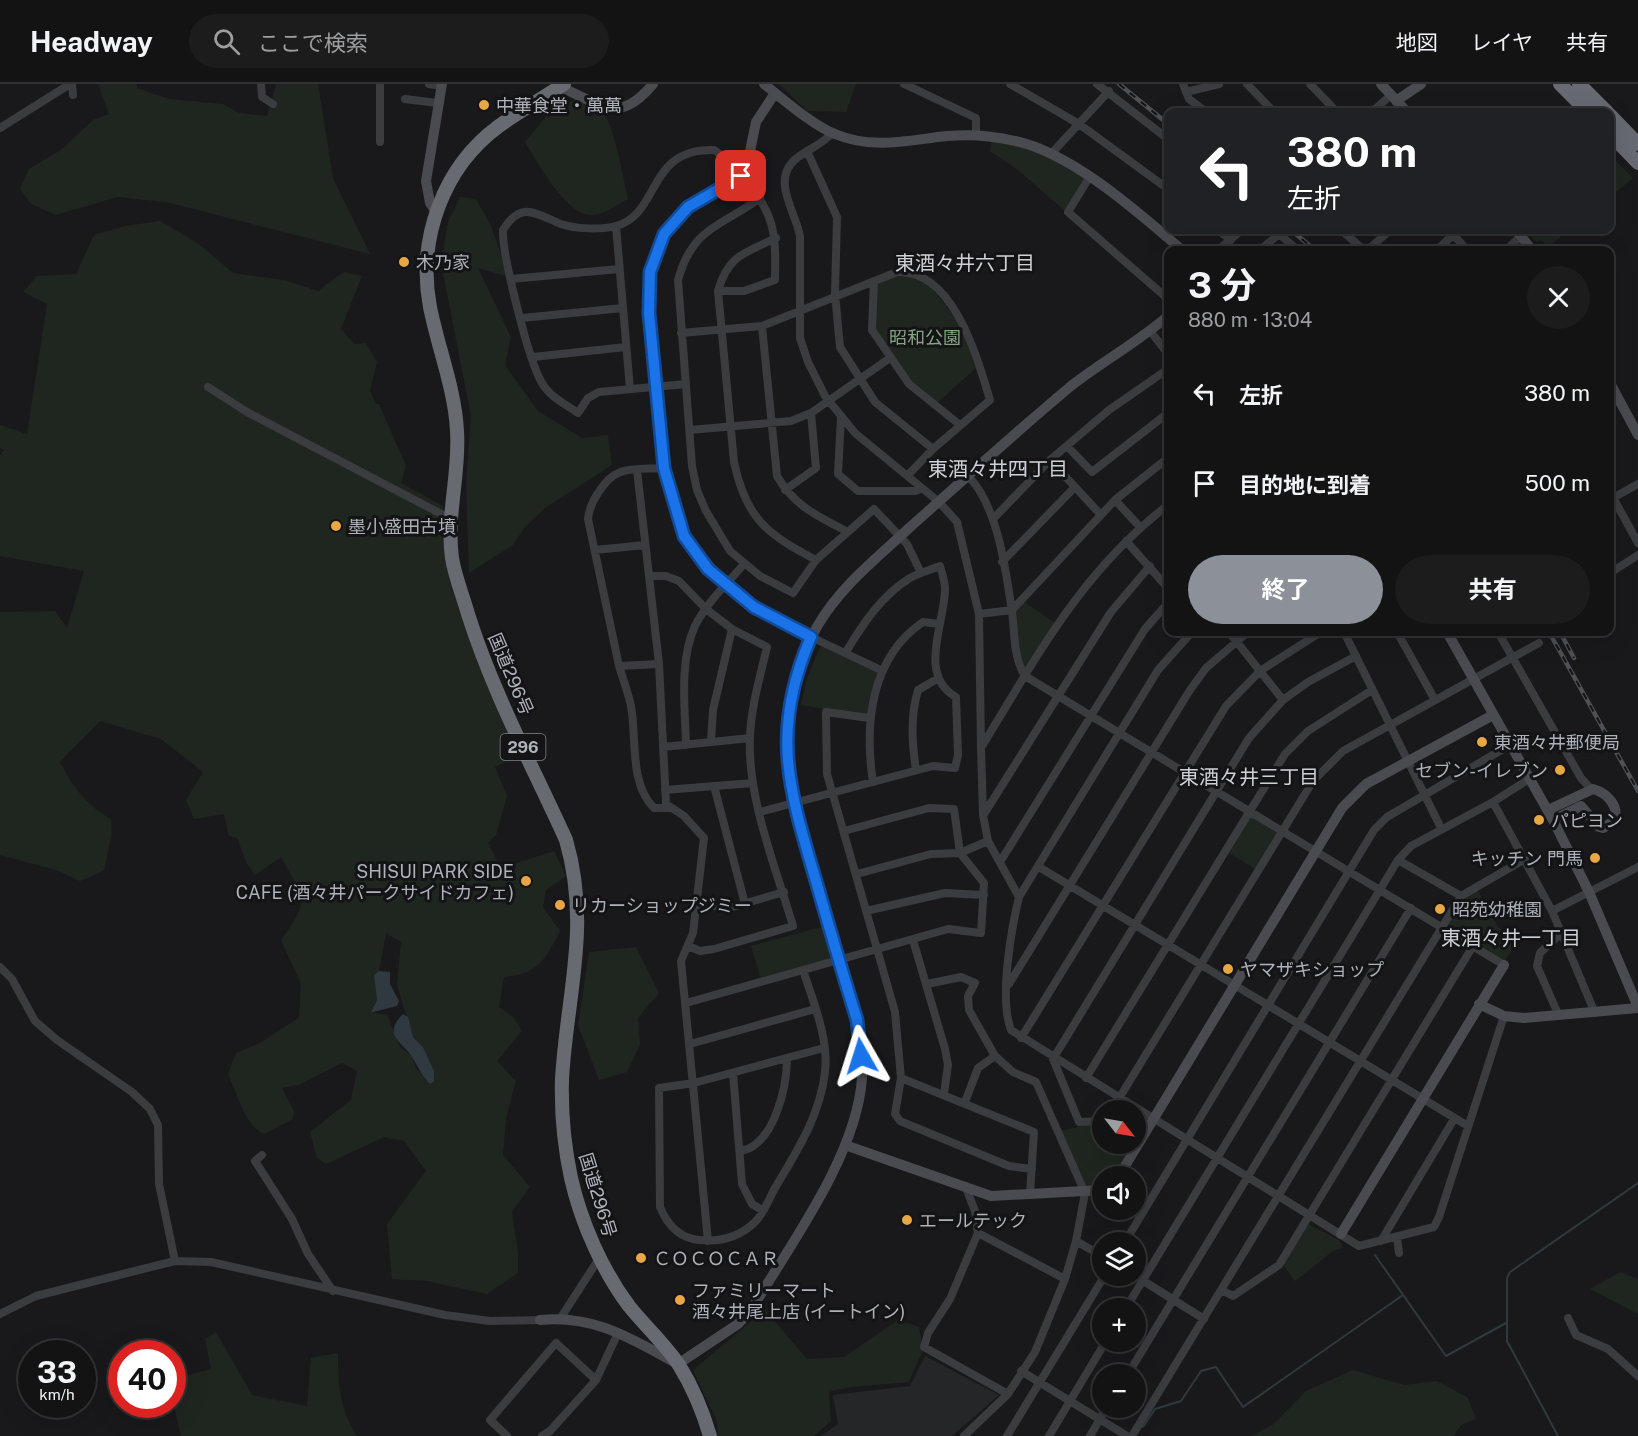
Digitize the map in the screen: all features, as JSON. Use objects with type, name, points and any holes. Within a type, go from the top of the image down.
[{"type":"highway","points":[[1560,84],[1584,108]]},
{"type":"highway","points":[[1579,84],[1602,108]]},
{"type":"highway","name":"国道296号","points":[[562,86],[499,126],[481,141],[453,176],[436,212],[430,234],[426,275],[429,304],[458,430],[449,518],[452,560],[488,675],[566,840],[573,866],[579,917],[562,1078],[562,1116],[572,1181],[600,1257],[628,1305],[678,1364],[698,1404],[710,1436]]},
{"type":"highway","points":[[1614,120],[1638,144]]},
{"type":"highway","points":[[1614,138],[1638,163]]},
{"type":"street","points":[[0,128],[71,84],[73,95]]},
{"type":"street","points":[[261,84],[262,97],[273,104]]},
{"type":"street","points":[[380,84],[380,142]]},
{"type":"street","points":[[429,84],[441,85],[436,104],[426,181],[430,203],[436,212]]},
{"type":"street","points":[[562,86],[608,109],[621,110],[640,99],[653,84]]},
{"type":"street","points":[[764,84],[832,133],[856,140],[888,144],[948,136],[976,136],[1016,141],[1051,154],[1138,212],[1177,246]]},
{"type":"street","points":[[904,84],[976,118],[976,136]]},
{"type":"street","points":[[1010,84],[1079,124],[1164,186]]},
{"type":"street","points":[[1097,84],[1164,136]]},
{"type":"street","points":[[1184,88],[1219,84]]},
{"type":"street","points":[[1247,84],[1270,108]]},
{"type":"street","points":[[1310,84],[1333,108]]},
{"type":"street","points":[[1381,84],[1400,106],[1421,84]]},
{"type":"street","points":[[1184,88],[1202,108]]},
{"type":"street","points":[[1051,154],[1109,91]]},
{"type":"street","points":[[775,93],[756,122],[748,161],[741,176],[688,207],[664,234],[650,272],[649,313],[664,468],[684,536],[726,586],[754,607],[811,637],[883,670]]},
{"type":"street","points":[[405,99],[436,104]]},
{"type":"street","points":[[832,133],[789,166],[783,183],[800,236],[798,309],[800,338],[808,362],[828,400],[840,416],[855,433],[908,475],[920,489],[939,502],[957,522],[980,614],[983,815],[988,841],[1019,897]]},
{"type":"street","points":[[686,384],[592,394],[578,413],[551,395],[542,384],[533,357],[511,279],[503,230],[516,214],[536,212],[573,226],[616,226],[637,213],[664,170],[688,153],[714,150],[760,198],[771,216],[776,238],[775,280],[744,291],[718,291]]},
{"type":"street","points":[[807,151],[837,217],[835,294],[840,347],[875,402],[933,449]]},
{"type":"street","points":[[1089,178],[1068,212],[1164,296]]},
{"type":"street","points":[[760,198],[708,229],[689,253],[678,280],[692,466],[705,511],[730,551],[760,576],[793,593],[816,560],[874,509],[900,536],[917,559],[921,573]]},
{"type":"street","points":[[616,226],[630,389]]},
{"type":"street","points":[[1223,234],[1231,240]]},
{"type":"street","points":[[1223,246],[1238,234]]},
{"type":"street","points":[[1264,246],[1275,234]]},
{"type":"street","points":[[1279,234],[1293,246]]},
{"type":"street","points":[[1346,234],[1361,246]]},
{"type":"street","points":[[1371,246],[1385,234]]},
{"type":"street","points":[[1440,246],[1449,234]]},
{"type":"street","points":[[1453,234],[1463,246]]},
{"type":"street","points":[[1509,246],[1518,234]]},
{"type":"street","points":[[1520,234],[1529,246]]},
{"type":"street","points":[[776,238],[732,262],[723,272],[718,291],[731,426],[739,488],[748,505],[777,539],[816,560]]},
{"type":"street","points":[[511,279],[619,269]]},
{"type":"street","points":[[681,333],[762,326],[835,294],[897,272],[914,271],[931,282],[965,328],[990,400],[933,449],[908,475]]},
{"type":"street","points":[[874,281],[872,330],[909,384],[960,425]]},
{"type":"street","points":[[522,318],[622,308]]},
{"type":"street","points":[[0,1314],[36,1296],[175,1261],[211,1262],[445,1315],[490,1321],[560,1319],[587,1321],[618,1333],[678,1364],[738,1324],[751,1310],[816,1202],[845,1145],[856,1113],[863,1078],[857,1020],[793,803],[787,764],[789,714],[799,666],[811,637],[844,590],[900,536],[1071,387],[1151,332],[1164,320]]},
{"type":"street","points":[[762,326],[777,476],[785,490],[807,511],[848,532]]},
{"type":"street","points":[[1151,332],[1164,349]]},
{"type":"street","points":[[533,357],[626,347]]},
{"type":"street","points":[[690,430],[790,422],[812,413],[890,357]]},
{"type":"street","points":[[993,519],[1050,460],[1109,410],[1164,372]]},
{"type":"street","points":[[208,387],[247,412],[394,487],[449,518]]},
{"type":"street","points":[[1614,389],[1635,422],[1638,435]]},
{"type":"street","points":[[785,490],[816,468],[812,413]]},
{"type":"street","points":[[840,416],[838,474],[858,491],[915,491],[920,489]]},
{"type":"street","points":[[1067,446],[1092,472],[1164,416]]},
{"type":"street","points":[[1050,460],[1101,515]]},
{"type":"street","points":[[980,614],[1012,610],[1115,500],[1164,461]]},
{"type":"street","points":[[664,468],[618,472],[608,478],[590,507],[588,519],[619,666],[631,706],[635,756],[643,798],[654,808],[672,808]]},
{"type":"street","points":[[637,470],[659,664],[666,804],[684,816],[704,838],[693,933],[681,961],[708,1241]]},
{"type":"street","points":[[969,477],[981,489],[993,519],[1012,610],[1018,664],[1025,676],[1504,965],[1341,1234]]},
{"type":"street","points":[[1614,496],[1638,484]]},
{"type":"street","points":[[1002,562],[1074,488]]},
{"type":"street","points":[[1115,500],[1140,527]]},
{"type":"street","points":[[1614,502],[1638,543]]},
{"type":"street","points":[[981,748],[1074,598],[1140,527],[1164,509]]},
{"type":"street","points":[[1126,541],[1164,583]]},
{"type":"street","points":[[595,550],[645,545]]},
{"type":"street","points":[[1614,570],[1638,555]]},
{"type":"street","points":[[686,745],[687,655],[695,626],[706,609],[744,564]]},
{"type":"street","points":[[760,812],[933,766],[955,768],[956,697],[945,691],[937,679],[936,653],[945,588],[940,566],[909,578],[888,596],[865,622],[846,652]]},
{"type":"street","points":[[983,815],[1056,695],[1111,612],[1150,566]]},
{"type":"street","points":[[649,576],[666,576],[679,581],[706,609],[732,629],[767,647],[755,695],[750,738],[753,783],[793,926],[714,949],[700,951],[688,946]]},
{"type":"street","points":[[1000,862],[1145,628],[1164,607]]},
{"type":"street","points":[[873,782],[868,749],[869,718],[883,670],[893,649],[909,631],[923,622],[939,624]]},
{"type":"street","points":[[711,741],[713,710],[732,629]]},
{"type":"street","points":[[1188,636],[1158,670],[1019,897],[1012,925],[1006,1017],[1011,1030],[1053,1059],[1153,1118],[1359,1246],[1434,1227],[1440,1217],[1504,1016]]},
{"type":"street","points":[[1232,636],[1282,700]]},
{"type":"street","points":[[1008,985],[1150,753],[1206,668],[1242,636]]},
{"type":"street","points":[[1020,1038],[1226,706],[1260,671],[1315,636]]},
{"type":"street","points":[[1346,636],[1441,828]]},
{"type":"street","points":[[1399,636],[1434,700]]},
{"type":"street","points":[[1449,636],[1492,715],[1551,815],[1589,892],[1638,1007],[1595,1013],[1524,1018],[1504,1016],[1479,1004]]},
{"type":"street","points":[[1500,636],[1581,778],[1592,790],[1607,796],[1613,804],[1616,817],[1610,826],[1599,827],[1581,806],[1551,815]]},
{"type":"street","points":[[1119,1098],[1313,781],[1343,751],[1539,643]]},
{"type":"street","points":[[1053,1059],[1249,738],[1282,700],[1308,682],[1356,656]]},
{"type":"street","points":[[619,666],[659,664]]},
{"type":"street","points":[[916,770],[912,746],[913,707],[918,690],[937,679]]},
{"type":"street","points":[[1086,1078],[1248,811],[1286,754],[1308,731],[1372,690]]},
{"type":"street","points":[[869,718],[826,712],[825,763],[895,1012],[901,1078],[895,1114],[900,1121],[1009,1166],[1032,1169]]},
{"type":"street","points":[[1125,1166],[1342,808],[1366,784],[1492,715]]},
{"type":"street","points":[[663,747],[750,738]]},
{"type":"street","points":[[1131,1232],[1374,830],[1388,818],[1510,745]]},
{"type":"street","points":[[1146,1275],[1398,860],[1411,846],[1493,802],[1529,779]]},
{"type":"street","points":[[665,790],[753,783]]},
{"type":"street","points":[[714,786],[745,904]]},
{"type":"street","points":[[1551,815],[1592,790]]},
{"type":"street","points":[[1493,802],[1552,911],[1595,1013]]},
{"type":"street","points":[[686,1003],[948,929],[981,933],[984,883],[960,853],[954,809],[929,807],[844,831]]},
{"type":"street","points":[[857,874],[931,854],[960,853],[988,841]]},
{"type":"street","points":[[1132,1436],[1461,896],[1525,859]]},
{"type":"street","points":[[1398,860],[1461,896]]},
{"type":"street","points":[[1039,867],[1468,1126]]},
{"type":"street","points":[[1552,911],[1638,867]]},
{"type":"street","points":[[697,904],[729,908],[784,892]]},
{"type":"street","points":[[866,911],[945,893],[984,895]]},
{"type":"street","points":[[1134,1364],[1411,908]]},
{"type":"street","points":[[1559,1016],[1537,966],[1540,953],[1562,933]]},
{"type":"street","points":[[913,939],[948,1065],[944,1094]]},
{"type":"street","points":[[1221,1290],[1233,1296],[1279,1265],[1473,946]]},
{"type":"street","points":[[0,967],[12,979],[34,1021],[57,1041],[132,1092],[150,1109],[158,1125],[159,1184],[175,1261]]},
{"type":"street","points":[[803,970],[824,1048],[825,1069],[816,1115],[755,1222],[730,1238],[708,1241],[693,1240],[676,1231],[666,1220],[660,1207],[659,1088],[694,1083],[824,1048]]},
{"type":"street","points":[[927,984],[961,977],[975,983],[968,996],[969,1010],[995,1056],[1013,1072],[1036,1082],[1085,1193],[1076,1241],[1065,1279],[1035,1352],[1008,1394],[964,1436]]},
{"type":"street","points":[[690,1044],[815,1009]]},
{"type":"street","points":[[965,1102],[978,1068],[995,1056]]},
{"type":"street","points":[[741,1151],[757,1144],[774,1116],[787,1075],[787,1058]]},
{"type":"street","points":[[1053,1059],[1079,1122],[1092,1121]]},
{"type":"street","points":[[732,1073],[741,1151],[742,1184],[752,1204],[762,1210]]},
{"type":"street","points":[[901,1078],[965,1102],[1034,1132],[1030,1194]]},
{"type":"street","points":[[1382,1241],[1454,1119]]},
{"type":"street","points":[[845,1145],[991,1196],[1092,1192]]},
{"type":"street","points":[[262,1155],[255,1161],[292,1219],[308,1254],[333,1291]]},
{"type":"street","points":[[966,1188],[975,1211],[978,1233],[950,1299],[928,1333],[924,1347],[1008,1394]]},
{"type":"street","points":[[978,1233],[1065,1279]]},
{"type":"street","points":[[1397,1238],[1399,1253]]},
{"type":"street","points":[[1076,1241],[1092,1250]]},
{"type":"street","points":[[560,1319],[600,1257]]},
{"type":"street","points":[[1146,1282],[1203,1319]]},
{"type":"street","points":[[1007,1436],[1098,1286]]},
{"type":"street","points":[[1568,1318],[1576,1335],[1608,1349],[1638,1376]]},
{"type":"street","points":[[542,1436],[550,1431],[596,1380],[618,1333]]},
{"type":"street","points":[[507,1436],[490,1420],[556,1342],[596,1380]]},
{"type":"street","points":[[1049,1436],[1099,1352]]},
{"type":"street","points":[[1021,1371],[1127,1436]]},
{"type":"street","points":[[1090,1436],[1099,1420]]},
{"type":"shaded area","points":[[379,971],[390,972],[390,984],[399,1001],[397,1006],[371,1012],[377,1000],[374,975]]},
{"type":"shaded area","points":[[403,1014],[408,1017],[413,1037],[423,1047],[434,1071],[434,1081],[430,1084],[394,1033],[397,1021]]},
{"type":"shaded area","points":[[925,1356],[999,1395],[952,1436],[821,1436],[838,1424],[833,1395],[910,1386]]},
{"type":"green space","points":[[98,84],[137,84],[137,88],[169,99],[223,104],[239,113],[267,116],[276,84],[318,84],[333,178],[370,254],[166,202],[117,197],[56,215],[31,204],[20,189],[29,169],[61,150],[93,120],[109,114]]},
{"type":"green space","points":[[779,84],[856,84],[846,112],[807,111]]},
{"type":"green space","points":[[577,98],[596,106],[605,115],[616,144],[628,199],[609,210],[594,215],[580,212],[561,196],[525,142],[550,112]]},
{"type":"green space","points":[[992,139],[1032,147],[1086,178],[1065,211],[1018,170],[990,151]]},
{"type":"green space","points":[[1614,159],[1633,178],[1614,194]]},
{"type":"green space","points":[[460,197],[476,199],[491,226],[509,277],[478,268],[511,337],[505,365],[538,411],[582,438],[608,435],[612,465],[545,508],[525,527],[513,545],[469,573],[466,483],[471,416],[441,263],[448,222]]},
{"type":"green space","points":[[160,221],[199,244],[233,273],[284,280],[318,291],[344,272],[362,276],[341,329],[354,344],[366,343],[377,362],[370,390],[376,404],[379,404],[406,466],[401,483],[443,506],[447,547],[474,650],[518,755],[495,767],[507,796],[496,835],[488,843],[501,868],[554,851],[566,876],[546,890],[543,907],[560,931],[550,950],[533,969],[504,977],[499,1007],[514,1018],[522,1031],[497,1061],[516,1081],[506,1118],[503,1155],[530,1187],[512,1212],[518,1253],[518,1273],[487,1294],[427,1281],[392,1279],[387,1224],[426,1171],[404,1141],[384,1137],[326,1164],[317,1158],[310,1132],[351,1100],[357,1071],[342,1063],[299,1085],[282,1088],[294,1111],[293,1119],[264,1134],[257,1130],[247,1117],[228,1074],[236,1053],[258,1044],[299,1018],[301,984],[281,940],[297,916],[301,899],[295,882],[281,857],[255,875],[247,864],[237,838],[229,836],[224,814],[194,819],[186,800],[203,772],[161,739],[100,721],[60,762],[81,795],[94,808],[111,819],[112,832],[104,871],[80,881],[56,870],[0,855],[0,612],[55,611],[67,628],[84,571],[0,556],[0,455],[4,450],[0,448],[0,425],[27,434],[47,304],[23,292],[37,276],[76,274],[94,235],[125,226]],"holes":[[[386,933],[401,942],[397,985],[413,1037],[423,1047],[434,1071],[434,1081],[416,1069],[412,1056],[400,1047],[387,1015],[371,1012],[377,1000],[374,975],[379,971]]]},
{"type":"green space","points":[[1529,234],[1564,234],[1549,246],[1541,240],[1536,242]]},
{"type":"green space","name":"昭和公園","points":[[913,273],[925,282],[952,315],[976,368],[937,403],[911,382],[875,329],[876,282],[897,274]]},
{"type":"green space","points":[[1023,601],[1055,623],[1024,668],[1019,664],[1013,610]]},
{"type":"green space","points":[[821,645],[881,671],[867,716],[801,705],[807,678]]},
{"type":"green space","points":[[1250,816],[1277,833],[1255,869],[1229,853]]},
{"type":"green space","points":[[1477,889],[1498,927],[1518,940],[1504,962],[1446,926],[1463,898]]},
{"type":"green space","points":[[825,926],[836,959],[761,979],[751,946]]},
{"type":"green space","points":[[636,947],[659,993],[638,1018],[640,1045],[627,1072],[599,1080],[578,1025],[589,952]]},
{"type":"green space","points":[[1092,1124],[1092,1154],[1127,1154],[1122,1166],[1092,1166],[1092,1192],[1085,1193],[1058,1132]]},
{"type":"green space","points":[[1308,1224],[1339,1240],[1343,1248],[1333,1251],[1295,1281],[1283,1265]]},
{"type":"green space","points":[[1620,1272],[1638,1279],[1638,1314],[1590,1289]]},
{"type":"green space","points":[[765,1310],[807,1359],[844,1357],[898,1320],[919,1327],[923,1350],[909,1382],[850,1387],[829,1392],[831,1421],[814,1436],[718,1436],[717,1421],[693,1370]]},
{"type":"green space","points":[[216,1332],[252,1395],[307,1406],[311,1358],[338,1353],[338,1376],[343,1406],[357,1436],[181,1436],[177,1418],[186,1418],[186,1376],[211,1369],[205,1339]]},
{"type":"green space","points":[[1353,1370],[1404,1385],[1437,1381],[1468,1398],[1476,1419],[1461,1425],[1454,1436],[1251,1436],[1274,1424],[1306,1391]]},
{"type":"waterway","points":[[1558,1436],[1507,1341],[1507,1278],[1510,1272],[1638,1183]]},
{"type":"waterway","points":[[1375,1255],[1446,1356],[1506,1323]]},
{"type":"waterway","points":[[1143,1427],[1155,1409],[1181,1401],[1201,1371],[1216,1367],[1243,1407],[1403,1295]]},
{"type":"railway","points":[[1119,84],[1164,121]]},
{"type":"railway","points":[[1296,234],[1310,246]]},
{"type":"railway","points":[[1551,636],[1638,791]]},
{"type":"railway","points":[[1562,636],[1574,658]]},
{"type":"place","name":"中華食堂・萬萬","points":[[484,105]]},
{"type":"place","name":"木乃家","points":[[404,262]]},
{"type":"place","name":"墨小盛田古墳","points":[[336,526]]},
{"type":"place","name":"東酒々井郵便局","points":[[1482,742]]},
{"type":"place","name":"セブン-イレブン","points":[[1560,770]]},
{"type":"place","name":"パピヨン","points":[[1539,820]]},
{"type":"place","name":"キッチン 門馬","points":[[1595,858]]},
{"type":"place","name":"SHISUI PARK SIDE CAFE (酒々井パークサイドカフェ)","points":[[526,881]]},
{"type":"place","name":"リカーショップジミー","points":[[560,905]]},
{"type":"place","name":"昭苑幼稚園","points":[[1440,909]]},
{"type":"place","name":"ヤマザキショップ","points":[[1228,969]]},
{"type":"place","name":"エールテック","points":[[907,1220]]},
{"type":"place","name":"ＣＯＣＯＣＡＲ","points":[[641,1258]]},
{"type":"place","name":"ファミリーマート 酒々井尾上店 (イートイン)","points":[[680,1300]]},
{"type":"district","name":"東酒々井六丁目","points":[[965,263]]},
{"type":"district","name":"東酒々井四丁目","points":[[998,469]]},
{"type":"district","name":"東酒々井三丁目","points":[[1249,777]]},
{"type":"district","name":"東酒々井一丁目","points":[[1511,938]]},
{"type":"route","points":[[741,176],[688,207],[664,234],[650,272],[649,313],[664,468],[673,506],[684,536],[708,569],[754,607],[811,637],[799,666],[792,696],[787,731],[787,764],[793,803],[857,1020],[861,1056]]}]
